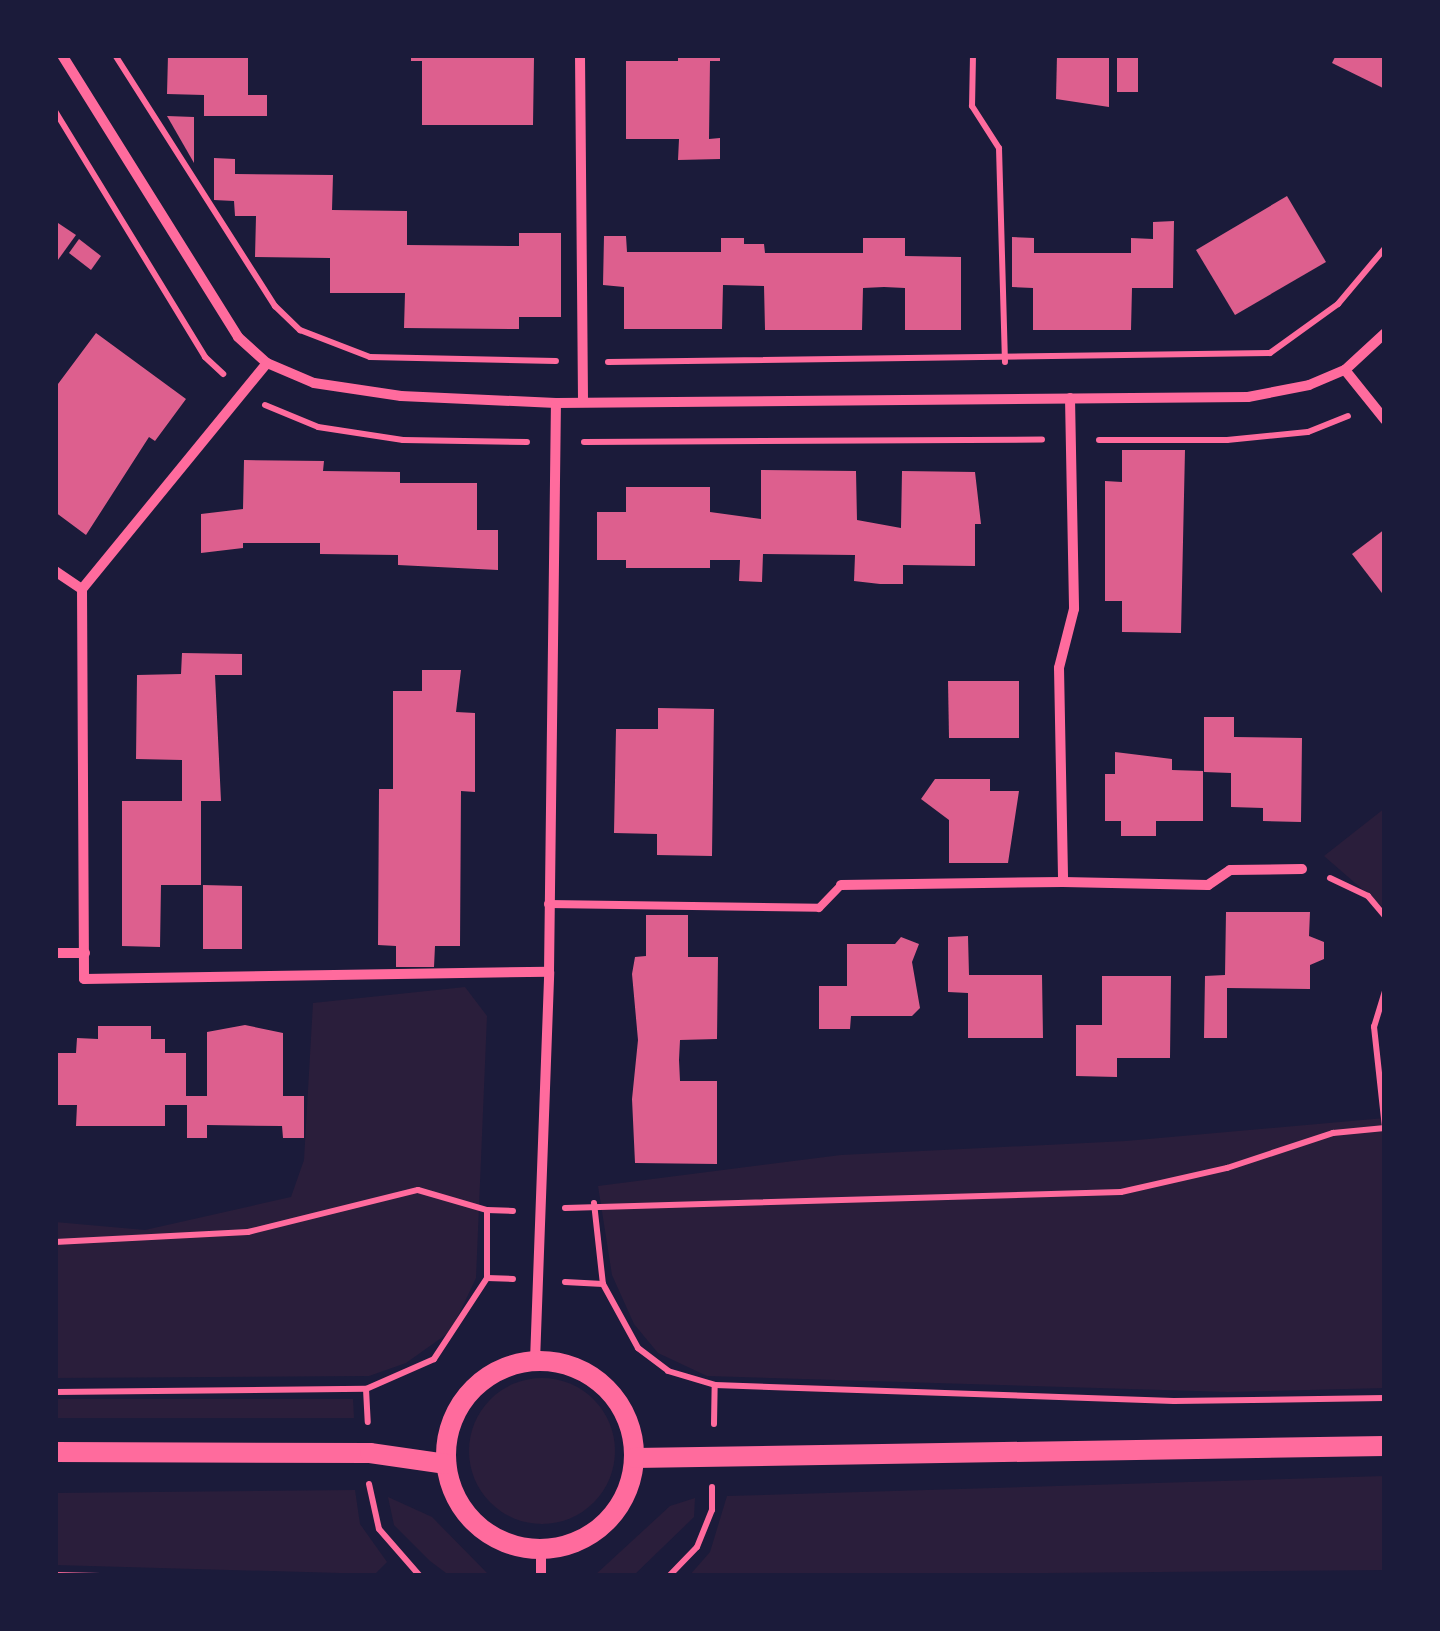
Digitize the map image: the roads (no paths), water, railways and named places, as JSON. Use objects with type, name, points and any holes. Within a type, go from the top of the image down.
[{"type":"main road","points":[[535,1361],[574,1367],[607,1388],[628,1420],[635,1458],[627,1493],[606,1522],[577,1543],[542,1550],[506,1544],[476,1526],[455,1498],[446,1464],[450,1426],[468,1393],[499,1370],[535,1361]]},
{"type":"main road","points":[[635,1458],[1385,1446]]},
{"type":"main road","points":[[55,1452],[370,1453],[446,1464]]},
{"type":"street","points":[[62,55],[217,307],[267,363],[314,383],[401,396],[556,403],[1248,396],[1309,385],[1344,370],[1385,333]]},
{"type":"street","points":[[580,55],[583,402]]},
{"type":"street","points":[[267,363],[82,589],[84,978],[549,972]]},
{"type":"street","points":[[1344,370],[1385,420]]},
{"type":"street","points":[[1063,882],[1060,668],[1074,609],[1070,398]]},
{"type":"street","points":[[535,1361],[541,1282],[549,972],[556,403]]},
{"type":"street","points":[[55,571],[82,589]]},
{"type":"street","points":[[841,886],[1063,882],[1208,885],[1230,870],[1302,869]]},
{"type":"street","points":[[55,953],[85,953]]},
{"type":"street","points":[[541,1576],[542,1550]]},
{"type":"lane","points":[[548,904],[819,908],[841,886]]}]
